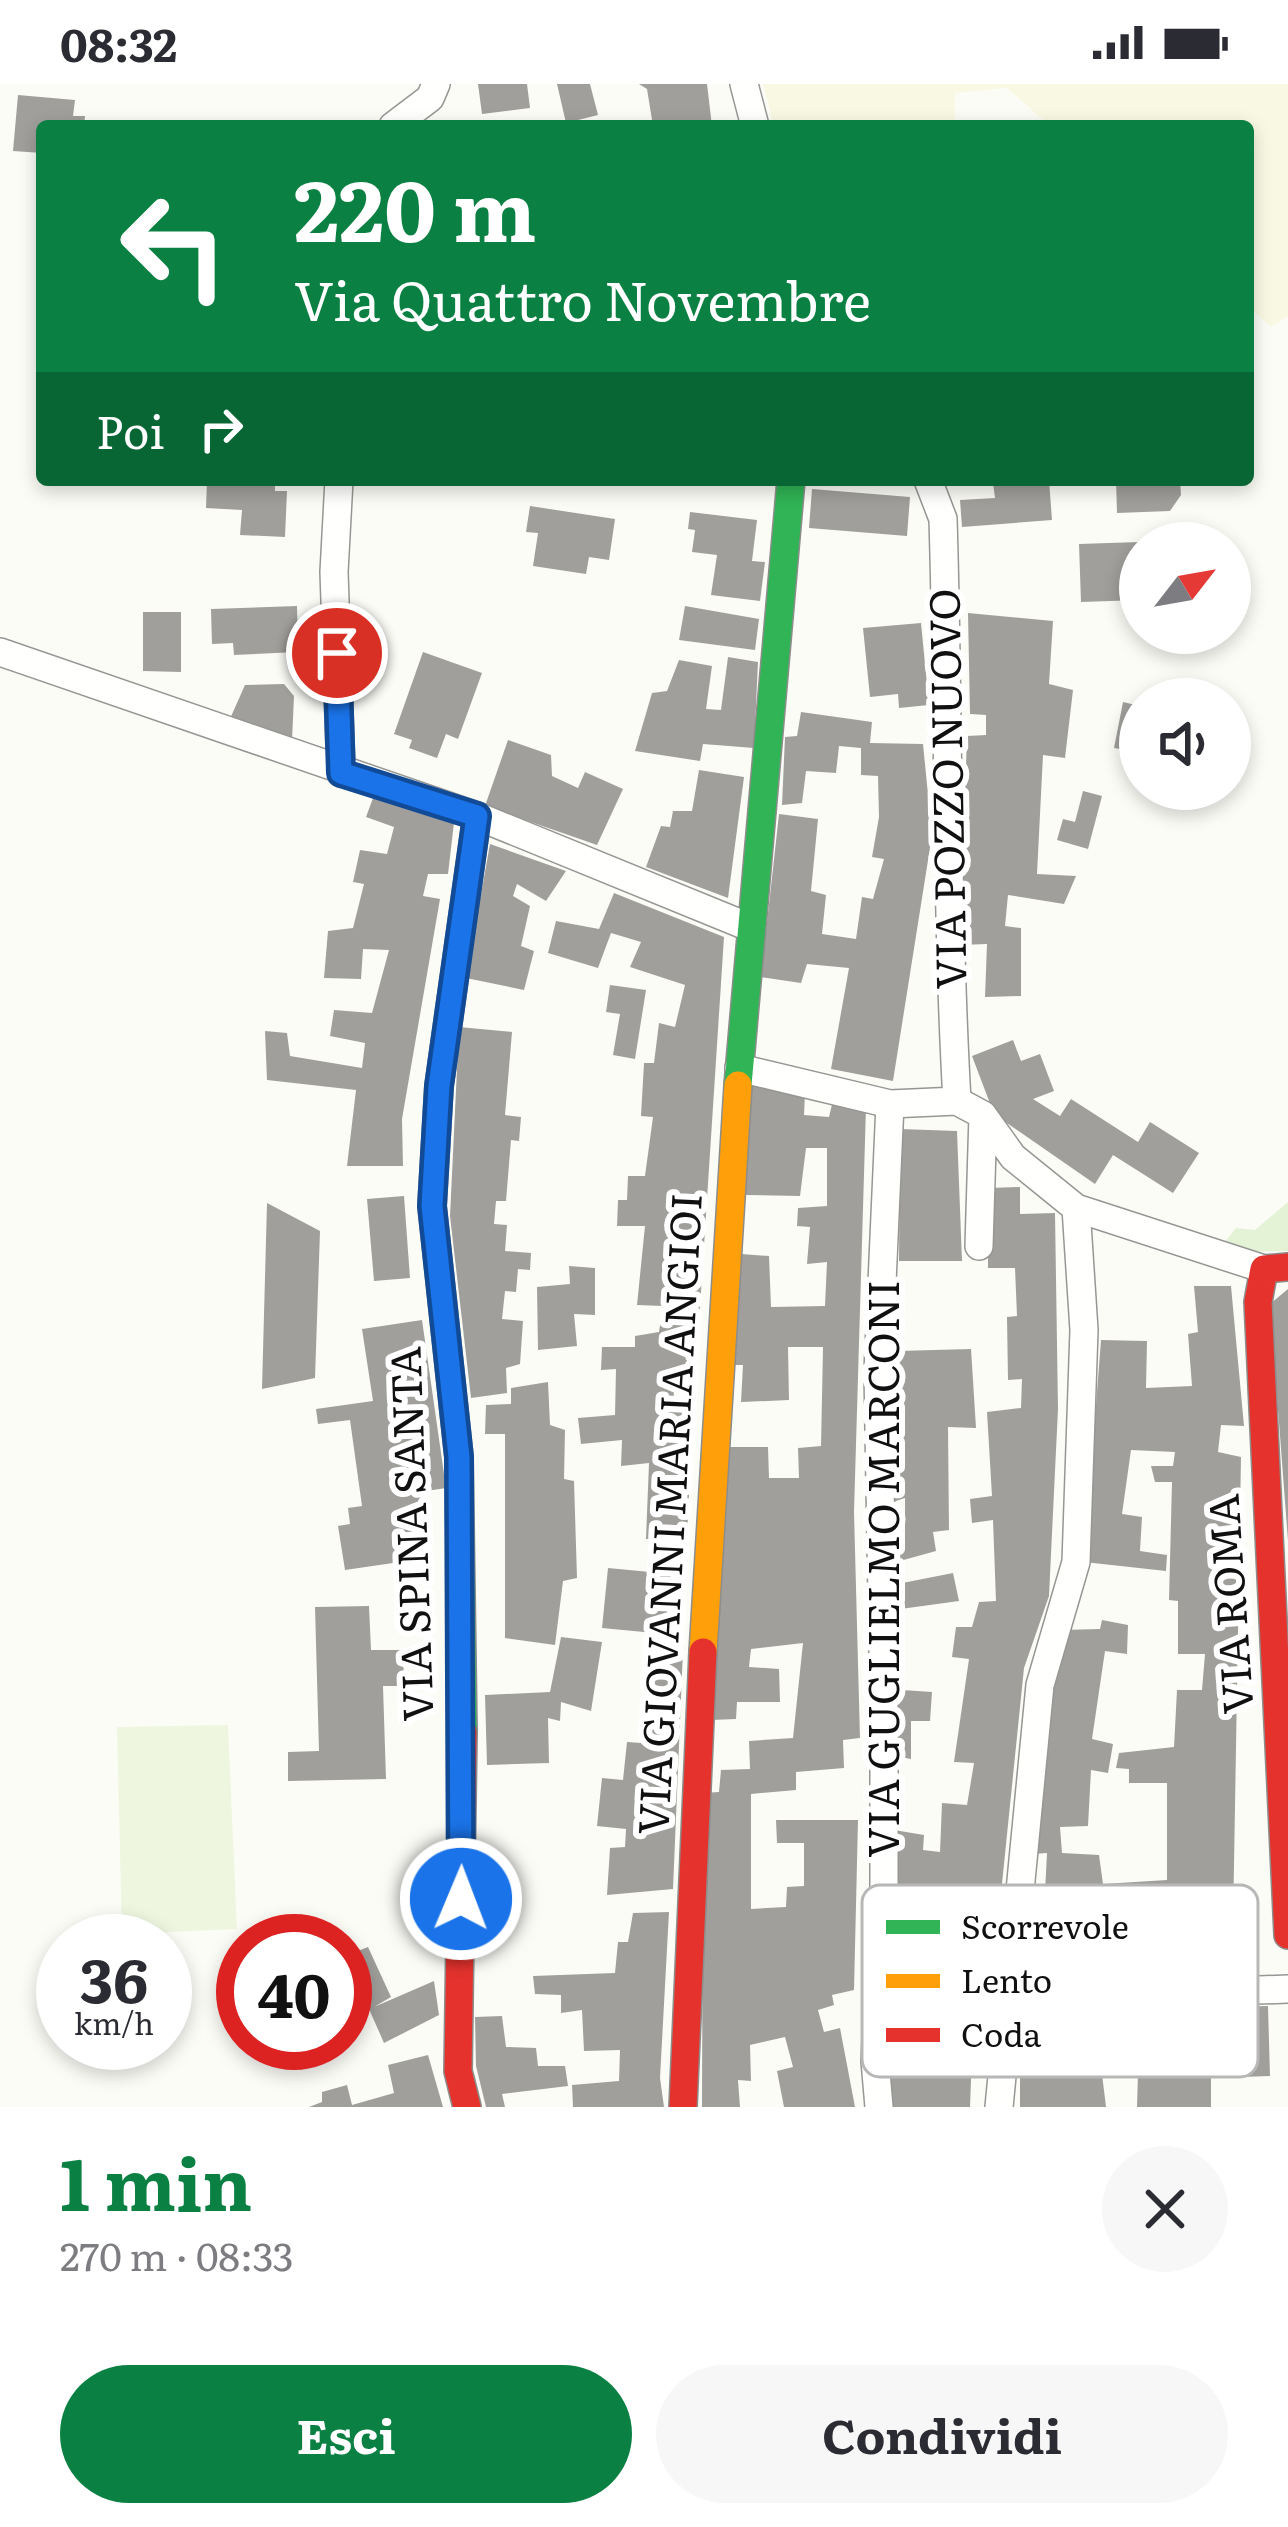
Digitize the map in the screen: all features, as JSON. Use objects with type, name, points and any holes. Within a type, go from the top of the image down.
[{"type":"street","points":[[401,120],[430,98],[436,84]]},
{"type":"street","points":[[744,84],[753,120]]},
{"type":"street","points":[[339,486],[334,572],[341,773]]},
{"type":"street","name":"VIA GIOVANNI MARIA ANGIOI","points":[[683,2107],[691,1858],[748,927],[768,791],[791,486]]},
{"type":"street","name":"VIA POZZO NUOVO","points":[[930,486],[943,519],[952,820],[949,953],[957,1101]]},
{"type":"street","points":[[0,652],[477,816],[748,927]]},
{"type":"street","name":"VIA SPINA SANTA","points":[[467,2107],[458,2071],[463,1769],[459,1457],[432,1206],[439,1086],[477,816]]},
{"type":"street","points":[[739,1068],[890,1104],[957,1101],[983,1115],[1013,1156],[1076,1208],[1276,1268]]},
{"type":"street","name":"VIA GUGLIELMO MARCONI","points":[[884,1885],[878,1372],[890,1104]]},
{"type":"street","points":[[979,1246],[983,1115]]},
{"type":"street","points":[[1021,1885],[1040,1685],[1076,1562],[1084,1330],[1076,1208]]},
{"type":"street","name":"VIA ROMA","points":[[1276,1268],[1258,1302],[1262,1429],[1286,1756],[1288,1935]]},
{"type":"street","points":[[1258,1990],[1288,1989]]},
{"type":"street","name":"VIA GUGLIELMO MARCONI","points":[[876,2077],[879,2107]]},
{"type":"street","points":[[1000,2107],[1003,2077]]},
{"type":"green space","points":[[763,84],[1288,84],[1288,316],[1271,327],[1254,311],[1254,120],[1043,120],[1007,88],[955,93],[955,120],[772,120]]},
{"type":"green space","points":[[1288,1202],[1288,1251],[1245,1252],[1224,1243],[1236,1228],[1255,1230]]},
{"type":"green space","points":[[228,1725],[236,1914],[216,1914],[216,1930],[192,1931],[192,1914],[122,1914],[117,1727]]},
{"type":"building","points":[[478,84],[527,84],[530,108],[482,114]]},
{"type":"building","points":[[557,84],[590,84],[598,115],[565,120]]},
{"type":"building","points":[[639,84],[707,84],[711,120],[652,120],[647,89]]},
{"type":"building","points":[[18,95],[75,100],[73,116],[85,116],[85,120],[36,120],[36,153],[13,151]]},
{"type":"building","points":[[207,486],[275,486],[275,491],[287,491],[285,537],[240,535],[242,510],[206,508]]},
{"type":"building","points":[[993,486],[1049,486],[1052,520],[962,527],[960,500],[995,498]]},
{"type":"building","points":[[1116,486],[1180,486],[1181,495],[1170,511],[1117,513]]},
{"type":"building","points":[[812,489],[910,497],[907,536],[809,528]]},
{"type":"building","points":[[530,506],[615,519],[609,560],[589,557],[586,574],[533,566],[538,533],[526,532]]},
{"type":"building","points":[[690,512],[757,520],[752,561],[765,562],[760,601],[711,595],[717,555],[692,552],[695,530],[688,529]]},
{"type":"building","points":[[1119,543],[1119,601],[1081,602],[1079,544]]},
{"type":"building","points":[[297,606],[298,652],[234,655],[233,643],[212,644],[211,609]]},
{"type":"building","points":[[685,606],[759,619],[755,650],[679,640]]},
{"type":"building","points":[[143,612],[181,612],[181,672],[143,671]]},
{"type":"building","points":[[968,613],[1053,621],[1049,684],[1073,690],[1065,758],[1043,755],[1037,874],[1076,876],[1064,904],[1008,895],[1005,926],[1021,928],[1021,996],[985,997],[987,944],[960,945],[967,736],[986,735],[986,715],[970,714]]},
{"type":"building","points":[[921,623],[929,705],[899,708],[898,694],[870,697],[863,628]]},
{"type":"building","points":[[423,652],[482,673],[458,739],[446,734],[437,758],[409,748],[412,740],[394,734]]},
{"type":"building","points":[[728,657],[758,662],[754,748],[703,744],[700,761],[635,751],[652,693],[667,691],[679,660],[712,666],[706,709],[721,710]]},
{"type":"building","points":[[284,684],[294,696],[292,741],[229,721],[245,685]]},
{"type":"building","points":[[801,712],[872,722],[870,743],[923,744],[932,835],[893,1081],[831,1069],[849,968],[807,964],[801,983],[761,977],[779,814],[818,819],[811,891],[826,895],[822,934],[856,939],[862,897],[873,899],[884,859],[872,857],[879,817],[878,776],[861,775],[861,748],[839,746],[836,773],[806,771],[802,803],[782,805],[785,737],[797,736]]},
{"type":"building","points":[[508,740],[551,755],[552,776],[578,788],[585,772],[623,789],[597,845],[485,806]]},
{"type":"building","points":[[699,770],[744,777],[728,898],[646,867],[661,826],[670,827],[673,811],[692,811]]},
{"type":"building","points":[[376,790],[455,814],[448,874],[428,874],[423,896],[440,899],[402,1119],[403,1166],[347,1166],[356,1090],[267,1080],[265,1031],[287,1033],[290,1056],[362,1068],[365,1043],[330,1036],[334,1010],[372,1013],[389,950],[363,949],[361,979],[324,978],[328,931],[353,928],[364,884],[353,882],[360,850],[387,854],[394,827],[366,817]]},
{"type":"building","points":[[1083,791],[1102,796],[1088,849],[1057,840],[1063,819],[1075,822]]},
{"type":"building","points":[[490,844],[566,871],[546,901],[517,884],[513,896],[530,906],[521,946],[534,951],[524,990],[466,978]]},
{"type":"building","points":[[614,893],[724,937],[696,1369],[686,1369],[686,1390],[674,1390],[673,1410],[693,1411],[687,1537],[646,1539],[649,1463],[621,1466],[622,1440],[581,1444],[578,1418],[615,1415],[616,1369],[601,1370],[602,1347],[635,1347],[635,1336],[659,1332],[663,1306],[637,1305],[645,1226],[617,1226],[618,1200],[627,1200],[628,1176],[645,1176],[653,1117],[641,1116],[644,1063],[654,1063],[659,1023],[675,1027],[685,985],[630,967],[641,942],[611,933],[598,968],[548,953],[556,921],[599,929]]},
{"type":"building","points":[[610,985],[646,990],[635,1059],[613,1055],[620,1014],[606,1012]]},
{"type":"building","points":[[459,1027],[512,1032],[505,1115],[521,1117],[519,1141],[511,1140],[506,1201],[496,1201],[494,1224],[507,1225],[505,1251],[531,1253],[530,1270],[518,1269],[516,1292],[505,1291],[502,1319],[523,1321],[520,1364],[506,1368],[507,1393],[471,1398],[450,1216]]},
{"type":"building","points":[[1013,1040],[1021,1061],[1040,1054],[1054,1091],[1033,1099],[1060,1116],[1071,1099],[1138,1142],[1150,1122],[1199,1153],[1173,1193],[1113,1155],[1095,1184],[994,1114],[972,1056]]},
{"type":"building","points":[[750,1082],[805,1093],[804,1115],[829,1117],[833,1100],[866,1107],[854,1512],[860,1738],[843,1740],[844,1768],[796,1772],[796,1790],[751,1794],[751,1909],[786,1907],[787,1887],[804,1886],[804,1843],[777,1843],[776,1820],[858,1820],[854,1990],[832,1995],[834,2005],[818,2010],[824,2032],[840,2028],[855,2107],[784,2107],[777,2071],[793,2067],[785,2037],[750,2045],[751,2081],[738,2080],[740,2107],[702,2107],[703,1793],[719,1792],[721,1770],[750,1769],[749,1741],[793,1738],[803,1643],[751,1649],[749,1667],[779,1669],[780,1702],[737,1702],[736,1719],[711,1720],[730,1447],[768,1447],[769,1478],[799,1478],[798,1448],[821,1446],[823,1347],[788,1347],[789,1400],[741,1402],[743,1365],[733,1365],[741,1254],[769,1256],[771,1307],[825,1306],[827,1262],[807,1264],[810,1227],[797,1226],[798,1208],[827,1206],[827,1148],[806,1148],[800,1196],[745,1195]]},
{"type":"building","points":[[900,1129],[957,1131],[962,1261],[899,1261]]},
{"type":"building","points":[[1020,1187],[1020,1214],[1055,1213],[1058,1409],[1049,1596],[1024,1668],[1002,1885],[887,1885],[888,1829],[924,1835],[923,1850],[940,1852],[942,1803],[967,1805],[974,1763],[954,1762],[969,1659],[952,1657],[956,1627],[972,1627],[979,1602],[996,1601],[993,1520],[972,1523],[970,1499],[992,1496],[987,1412],[1021,1408],[1022,1379],[1008,1380],[1007,1317],[1017,1316],[1015,1268],[988,1268],[988,1188]]},
{"type":"building","points":[[404,1196],[410,1278],[374,1281],[367,1199]]},
{"type":"building","points":[[267,1203],[320,1231],[315,1378],[262,1389]]},
{"type":"building","points":[[569,1266],[595,1268],[595,1315],[574,1314],[577,1346],[538,1350],[537,1287],[570,1284]]},
{"type":"building","points":[[1194,1286],[1231,1286],[1244,1426],[1221,1425],[1218,1452],[1241,1457],[1234,1885],[1045,1885],[1047,1853],[1033,1854],[1049,1685],[1061,1630],[1100,1629],[1102,1620],[1128,1625],[1127,1654],[1105,1651],[1092,1739],[1113,1744],[1108,1773],[1091,1770],[1088,1826],[1060,1827],[1062,1853],[1099,1855],[1103,1884],[1167,1880],[1167,1783],[1129,1783],[1129,1769],[1116,1768],[1119,1753],[1174,1747],[1177,1690],[1202,1690],[1205,1654],[1178,1654],[1178,1601],[1169,1600],[1172,1482],[1155,1482],[1151,1466],[1173,1466],[1175,1452],[1131,1450],[1122,1514],[1142,1517],[1140,1551],[1167,1555],[1166,1571],[1084,1562],[1101,1340],[1147,1341],[1146,1388],[1192,1386],[1188,1334],[1198,1332]]},
{"type":"building","points":[[1288,1289],[1288,1541],[1270,1304]]},
{"type":"building","points":[[422,1320],[446,1488],[420,1492],[427,1540],[397,1544],[400,1562],[345,1570],[338,1526],[350,1524],[348,1508],[362,1506],[350,1420],[318,1424],[316,1409],[373,1401],[362,1329]]},
{"type":"building","points":[[971,1349],[976,1428],[948,1427],[949,1530],[933,1532],[936,1551],[889,1564],[889,1541],[905,1536],[905,1498],[890,1503],[897,1351]]},
{"type":"building","points":[[548,1382],[550,1425],[565,1430],[564,1479],[574,1481],[577,1578],[563,1581],[555,1645],[505,1638],[505,1434],[485,1434],[486,1405],[511,1404],[511,1388]]},
{"type":"building","points":[[608,1568],[671,1574],[665,1634],[602,1628]]},
{"type":"building","points":[[953,1573],[959,1601],[886,1611],[887,1586]]},
{"type":"building","points":[[369,1606],[371,1650],[403,1650],[404,1686],[383,1686],[386,1779],[288,1781],[288,1752],[319,1751],[315,1607]]},
{"type":"building","points":[[561,1637],[602,1642],[591,1711],[561,1702],[560,1721],[548,1718],[549,1763],[487,1765],[485,1695],[550,1692]]},
{"type":"building","points":[[647,1649],[683,1650],[673,1889],[607,1895],[610,1848],[625,1847],[626,1829],[597,1826],[602,1778],[623,1780],[627,1742],[641,1743]]},
{"type":"building","points":[[887,1689],[932,1692],[930,1721],[911,1721],[911,1759],[890,1755]]},
{"type":"building","points":[[479,1876],[515,1877],[514,1909],[478,1908]]},
{"type":"building","points":[[669,1912],[660,2078],[664,2107],[573,2107],[572,2085],[619,2081],[620,2050],[584,2051],[582,2010],[561,2013],[561,1995],[535,1994],[533,1976],[615,1973],[618,1942],[628,1942],[633,1913]]},
{"type":"building","points":[[372,1956],[391,1997],[374,2007],[434,1981],[439,2015],[384,2043],[372,2016]]},
{"type":"building","points":[[1258,2006],[1268,2006],[1270,2076],[1258,2076]]},
{"type":"building","points":[[502,2016],[506,2047],[536,2048],[538,2066],[565,2066],[568,2086],[502,2094],[505,2107],[486,2107],[476,2066],[475,2017]]},
{"type":"building","points":[[428,2055],[443,2107],[309,2107],[322,2102],[322,2092],[347,2085],[352,2105],[394,2093],[388,2065]]},
{"type":"building","points":[[882,2077],[971,2077],[970,2107],[883,2107]]},
{"type":"building","points":[[1020,2077],[1102,2077],[1106,2107],[1020,2107]]},
{"type":"building","points":[[1138,2077],[1240,2077],[1211,2078],[1211,2107],[1137,2107]]},
{"type":"traffic: fast","points":[[738,1085],[790,486]]},
{"type":"traffic: fast","points":[[463,1732],[459,1457],[432,1206],[439,1086],[477,816]]},
{"type":"traffic: slow","points":[[703,1652],[738,1085]]},
{"type":"traffic: jam","points":[[1288,1267],[1264,1269],[1258,1302],[1288,1935]]},
{"type":"traffic: jam","points":[[683,2107],[703,1652]]},
{"type":"traffic: jam","points":[[463,1732],[458,2071],[467,2107]]},
{"type":"route","points":[[337,653],[341,773],[477,816],[439,1086],[432,1206],[459,1457],[461,1899]]}]
